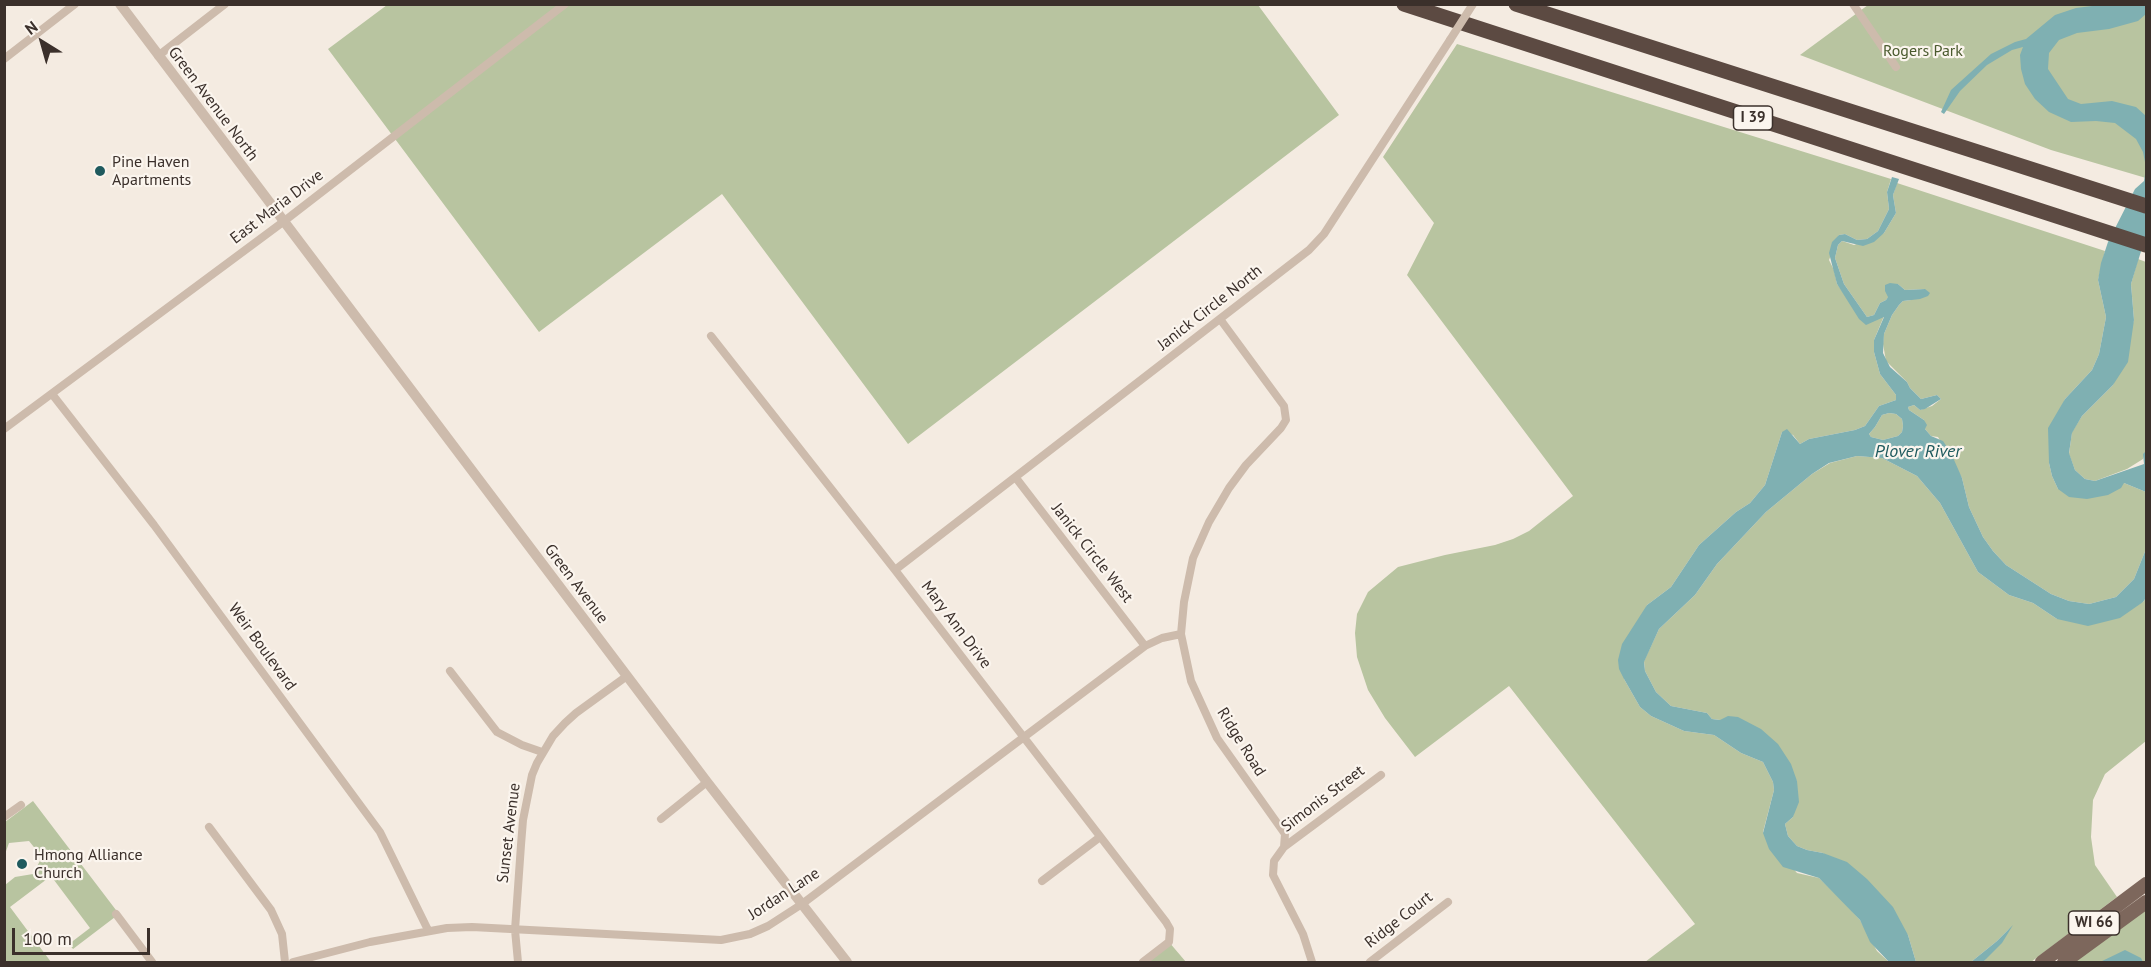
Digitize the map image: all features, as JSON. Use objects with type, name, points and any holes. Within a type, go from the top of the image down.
[{"type":"highway","name":"I 39","points":[[1404,4],[2146,245]]},
{"type":"highway","name":"I 39","points":[[1516,4],[2146,206]]},
{"type":"main road","name":"WI 66","points":[[2043,963],[2146,884]]},
{"type":"main road","name":"WI 66","points":[[2064,963],[2146,902]]},
{"type":"street","points":[[4,59],[75,4]]},
{"type":"street","name":"Green Avenue North","points":[[120,4],[283,222]]},
{"type":"street","points":[[158,56],[225,4]]},
{"type":"street","name":"East Maria Drive","points":[[4,429],[283,222],[565,4]]},
{"type":"street","name":"Janick Circle North","points":[[895,570],[1293,263],[1324,234],[1473,4]]},
{"type":"street","points":[[1853,4],[1896,68]]},
{"type":"street","name":"Green Avenue","points":[[283,222],[847,963]]},
{"type":"street","name":"Ridge Road","points":[[1220,319],[1284,406],[1286,420],[1246,465],[1209,522],[1193,558],[1184,602],[1181,634],[1191,681],[1203,711],[1217,738],[1281,827],[1286,840],[1284,848]]},
{"type":"street","name":"Mary Ann Drive","points":[[711,336],[1166,921],[1170,929],[1170,942],[1143,963]]},
{"type":"street","name":"Weir Boulevard","points":[[52,394],[154,525],[380,832],[428,930]]},
{"type":"street","name":"Janick Circle West","points":[[1016,478],[1145,646]]},
{"type":"street","name":"Jordan Lane","points":[[293,963],[324,953],[428,930],[472,927],[734,939],[762,930],[802,904],[1145,646],[1162,638],[1181,634]]},
{"type":"street","points":[[450,671],[497,732],[542,752]]},
{"type":"street","name":"Sunset Avenue","points":[[518,963],[515,930],[517,882],[523,820],[532,775],[542,752],[553,736],[576,713],[627,676]]},
{"type":"street","name":"Simonis Street","points":[[1284,848],[1381,776]]},
{"type":"street","points":[[661,819],[707,782]]},
{"type":"street","points":[[4,817],[21,805]]},
{"type":"street","points":[[210,827],[271,910],[282,934],[285,963]]},
{"type":"street","points":[[1042,881],[1100,837]]},
{"type":"street","points":[[1284,848],[1274,861],[1273,874],[1304,934],[1312,963]]},
{"type":"street","name":"Ridge Court","points":[[1370,963],[1448,902]]},
{"type":"street","points":[[116,914],[152,963]]},
{"type":"green space","points":[[387,5],[1258,5],[1339,115],[908,444],[722,194],[539,332],[328,49]]},
{"type":"green space","name":"Rogers Park","points":[[1868,5],[2146,5],[2146,178],[2051,150],[1800,55]]},
{"type":"green space","points":[[1457,44],[1891,179],[1887,192],[1889,209],[1878,231],[1867,239],[1857,240],[1845,234],[1839,235],[1829,260],[1837,284],[1866,324],[1884,316],[1874,340],[1874,352],[1880,374],[1896,395],[1896,400],[1879,406],[1865,426],[1855,430],[1809,439],[1800,444],[1793,435],[1782,432],[1765,485],[1750,503],[1736,512],[1699,545],[1671,587],[1647,605],[1624,679],[1640,707],[1651,716],[1684,731],[1714,735],[1741,753],[1763,762],[1773,782],[1774,790],[1763,832],[1797,873],[1819,878],[1843,901],[1860,920],[1877,951],[1889,962],[1645,962],[1695,924],[1509,686],[1415,757],[1385,718],[1368,690],[1357,657],[1355,633],[1357,614],[1368,592],[1398,567],[1513,539],[1529,531],[1573,496],[1407,275],[1434,223],[1383,157]]},
{"type":"green space","points":[[1897,183],[2105,251],[2098,280],[2106,317],[2099,354],[2092,370],[2065,399],[2049,447],[2049,463],[2058,489],[2124,483],[2146,492],[2146,549],[2134,579],[2116,597],[2089,604],[2069,601],[2051,594],[2006,565],[1983,537],[1969,507],[1962,478],[1938,437],[1931,436],[1925,429],[1924,420],[1909,410],[1908,407],[1914,405],[1920,410],[1932,406],[1941,399],[1937,395],[1921,399],[1886,361],[1884,334],[1899,305],[1903,301],[1911,300],[1925,289],[1905,290],[1898,284],[1886,300],[1880,303],[1874,315],[1867,317],[1844,284],[1835,258],[1838,245],[1842,241],[1854,245],[1884,233],[1896,213],[1893,195]]},
{"type":"green space","points":[[2138,259],[2146,262],[2146,454],[2143,459],[2127,469],[2095,481],[2085,479],[2075,470],[2069,454],[2072,432],[2082,416],[2113,385],[2134,320],[2131,284]]},
{"type":"green space","points":[[1896,414],[1902,419],[1902,432],[1898,436],[1883,440],[1871,437],[1869,434],[1882,415]]},
{"type":"green space","points":[[1857,456],[1882,458],[1917,476],[1940,503],[1978,572],[2009,595],[2033,603],[2057,619],[2143,602],[2146,598],[2146,741],[2105,774],[2093,800],[2091,837],[2095,865],[2117,897],[2031,962],[1983,962],[2010,928],[1971,962],[1916,962],[1908,935],[1823,853],[1797,846],[1788,836],[1785,824],[1793,817],[1797,781],[1720,720],[1712,719],[1707,713],[1671,706],[1656,692],[1645,671],[1644,661],[1659,629],[1695,595],[1717,564],[1766,512],[1812,474],[1830,463]]},
{"type":"green space","points":[[33,801],[119,914],[73,949],[69,944],[90,928],[51,876],[10,907],[51,962],[5,962],[5,885],[15,877],[33,874],[42,857],[29,841],[9,843],[5,854],[5,822]]},
{"type":"green space","points":[[2146,902],[2146,962],[2064,962]]},
{"type":"green space","points":[[1169,942],[1186,962],[1143,962]]},
{"type":"water","points":[[2100,5],[2146,5],[2146,14],[2138,21],[2109,29],[2077,33],[2059,40],[2049,53],[2048,69],[2068,99],[2081,104],[2112,101],[2136,107],[2146,116],[2146,167],[2143,152],[2136,139],[2115,123],[2071,122],[2049,112],[2035,99],[2025,84],[2021,69],[2020,55],[2023,47],[2012,50],[1987,65],[1960,91],[1944,114],[1941,112],[1951,90],[1991,54],[2026,39],[2055,15],[2076,8]]},
{"type":"water","points":[[2146,167],[2146,235],[2131,284],[2134,320],[2128,362],[2113,385],[2082,416],[2072,433],[2069,453],[2075,470],[2085,479],[2095,481],[2144,464],[2143,454],[2145,452],[2146,492],[2124,483],[2121,488],[2108,495],[2087,499],[2069,497],[2058,489],[2052,476],[2049,463],[2048,428],[2065,399],[2092,370],[2099,354],[2106,317],[2098,280],[2101,263],[2108,242],[2135,189],[2144,181]]},
{"type":"water","name":"Plover River","points":[[1892,177],[1899,179],[1893,195],[1896,213],[1884,233],[1874,242],[1863,246],[1842,241],[1838,245],[1835,258],[1844,284],[1867,317],[1874,315],[1880,303],[1886,300],[1888,297],[1885,285],[1890,283],[1898,284],[1905,290],[1925,289],[1930,293],[1920,299],[1903,301],[1899,305],[1884,334],[1883,353],[1890,367],[1921,399],[1937,395],[1941,399],[1925,409],[1920,410],[1914,405],[1908,407],[1924,420],[1927,425],[1925,429],[1931,436],[1943,441],[1951,453],[1962,478],[1969,507],[1983,537],[2006,565],[2051,594],[2069,601],[2089,604],[2116,597],[2134,579],[2146,549],[2146,598],[2120,618],[2088,626],[2057,619],[2033,603],[2009,595],[1978,572],[1940,503],[1917,476],[1882,458],[1857,456],[1829,463],[1766,512],[1717,564],[1695,595],[1659,629],[1644,662],[1645,671],[1656,692],[1671,706],[1707,713],[1712,719],[1738,717],[1761,729],[1778,744],[1791,764],[1797,781],[1799,802],[1793,817],[1785,824],[1788,836],[1797,846],[1847,862],[1867,879],[1893,907],[1908,935],[1916,962],[1889,962],[1870,942],[1860,920],[1819,878],[1783,867],[1769,849],[1763,833],[1774,790],[1773,782],[1763,762],[1741,753],[1714,735],[1684,731],[1651,716],[1640,707],[1619,669],[1618,660],[1622,644],[1647,605],[1671,587],[1699,545],[1736,512],[1750,503],[1765,485],[1782,432],[1787,429],[1800,444],[1809,439],[1855,430],[1865,426],[1879,406],[1896,400],[1896,395],[1880,374],[1874,352],[1874,340],[1884,317],[1866,325],[1859,319],[1837,284],[1829,253],[1832,242],[1839,235],[1845,234],[1857,240],[1867,239],[1878,231],[1889,209],[1887,192]],"holes":[[[1896,414],[1902,419],[1903,426],[1898,436],[1883,440],[1871,437],[1869,434],[1882,415]]]},
{"type":"water","points":[[2013,925],[2002,943],[1983,962],[1971,962],[1997,941]]},
{"type":"water","points":[[2125,950],[2141,958],[2143,962],[2100,962]]},
{"type":"place","name":"Pine Haven Apartments","points":[[100,171]]},
{"type":"place","name":"Hmong Alliance Church","points":[[22,864]]}]
